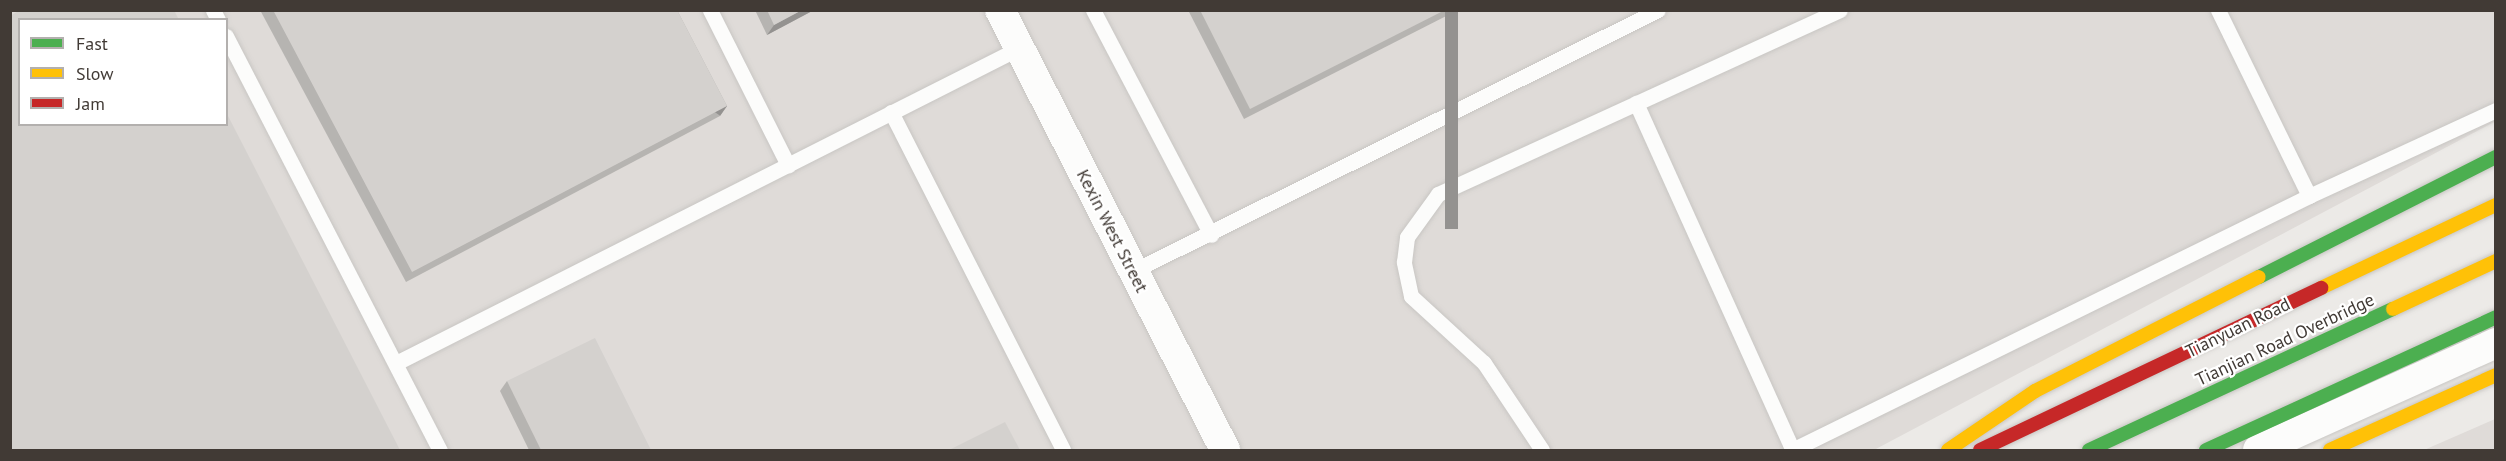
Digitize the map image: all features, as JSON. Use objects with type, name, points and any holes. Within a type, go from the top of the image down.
[{"type":"main road","points":[[1948,450],[2035,391],[2496,157]]},
{"type":"main road","name":"Tianyuan Road","points":[[1980,450],[2496,205]]},
{"type":"main road","name":"Tianjian Road Overbridge","points":[[2090,450],[2496,261]]},
{"type":"main road","points":[[2206,450],[2496,317]]},
{"type":"main road","points":[[2330,450],[2496,375]]},
{"type":"street","name":"Kexin West Street","points":[[1000,10],[1225,450]]},
{"type":"street","points":[[2258,450],[2496,343]]},
{"type":"lane","points":[[710,10],[788,165]]},
{"type":"lane","points":[[1094,10],[1211,235]]},
{"type":"lane","points":[[1133,271],[1211,235],[1658,10]]},
{"type":"lane","points":[[1542,450],[1484,363],[1411,296],[1404,262],[1407,237],[1438,194],[1840,10]]},
{"type":"lane","points":[[2218,10],[2309,196]]},
{"type":"lane","points":[[228,40],[440,450]]},
{"type":"lane","points":[[396,363],[1018,48]]},
{"type":"lane","points":[[1636,103],[1792,450],[1811,446],[2309,196],[2496,111]]},
{"type":"lane","points":[[891,112],[1063,450]]},
{"type":"shaded area","points":[[2495,10],[2496,121],[1874,450],[11,450],[10,11]]},
{"type":"shaded area","points":[[2495,419],[2495,450],[2424,450]]},
{"type":"building","points":[[20,10],[174,10],[178,18],[18,18],[18,126],[228,126],[228,116],[400,450],[10,450],[10,16]]},
{"type":"building","points":[[273,10],[677,10],[727,106],[412,272]]},
{"type":"building","points":[[767,10],[802,10],[774,25]]},
{"type":"building","points":[[1200,10],[1445,10],[1250,109]]},
{"type":"building","points":[[595,338],[651,450],[541,450],[507,381]]},
{"type":"building","points":[[1005,422],[1020,450],[949,450]]},
{"type":"traffic: fast","points":[[2259,277],[2496,157]]},
{"type":"traffic: fast","points":[[2089,450],[2393,309]]},
{"type":"traffic: fast","points":[[2206,450],[2496,317]]},
{"type":"traffic: slow","points":[[2321,288],[2496,205]]},
{"type":"traffic: slow","points":[[2393,309],[2496,261]]},
{"type":"traffic: slow","points":[[1948,450],[2035,391],[2259,277]]},
{"type":"traffic: slow","points":[[2330,450],[2496,375]]},
{"type":"traffic: jam","points":[[1980,450],[2321,288]]}]
